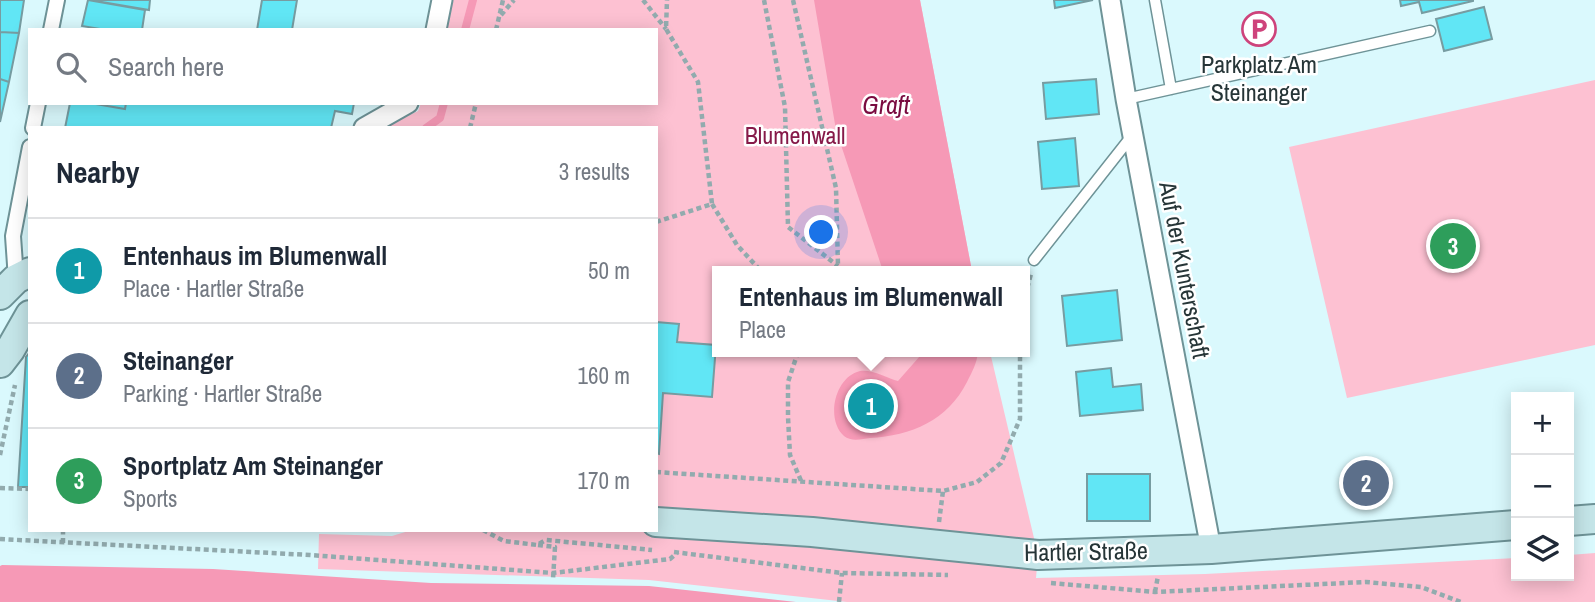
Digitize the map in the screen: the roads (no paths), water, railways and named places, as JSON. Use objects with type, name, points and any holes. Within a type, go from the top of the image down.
[{"type":"main road","points":[[9,369],[10,350],[28,318]]},
{"type":"main road","points":[[1574,521],[1595,519]]},
{"type":"main road","name":"Hartler Straße","points":[[668,523],[812,531],[1038,555],[1211,549],[1511,525]]},
{"type":"street","points":[[51,28],[57,0]]},
{"type":"street","points":[[436,28],[442,0]]},
{"type":"street","name":"Auf der Kunterschaft","points":[[1110,0],[1126,99],[1211,549]]},
{"type":"street","points":[[33,126],[38,105]]},
{"type":"street","points":[[368,126],[404,105]]},
{"type":"street","points":[[11,281],[13,236],[28,157]]},
{"type":"lane","points":[[1155,0],[1171,89]]},
{"type":"lane","points":[[1126,99],[1430,31]]},
{"type":"lane","points":[[1034,260],[1133,135]]},
{"type":"water","name":"Graft","points":[[814,0],[920,0],[971,266],[881,266],[836,130]]},
{"type":"water","points":[[919,357],[977,357],[959,395],[939,416],[927,424],[885,437],[857,440],[844,436],[838,429],[834,411],[838,392],[849,376],[861,371],[872,372],[898,381]]},
{"type":"water","points":[[2,565],[213,569],[431,583],[649,586],[796,602],[0,602]]},
{"type":"waterway","points":[[466,28],[473,0]]},
{"type":"waterway","points":[[429,126],[440,118],[443,105]]},
{"type":"place","name":"Parkplatz Am Steinanger","points":[[1259,29]]},
{"type":"place","name":"Sportplatz Am Steinanger","points":[[1453,246]]},
{"type":"place","name":"Entenhaus im Blumenwall","points":[[871,406]]},
{"type":"place","name":"Steinanger","points":[[1366,483]]},
{"type":"park label","name":"Blumenwall","points":[[795,136]]}]
